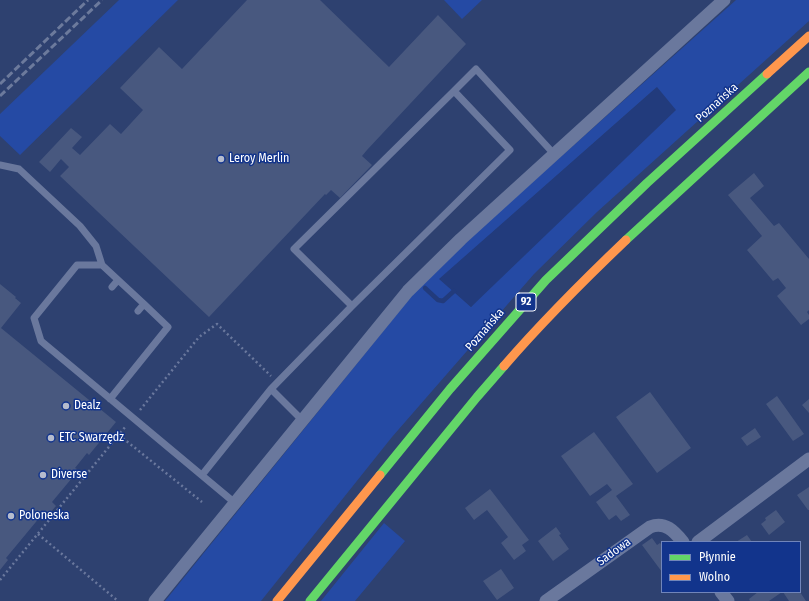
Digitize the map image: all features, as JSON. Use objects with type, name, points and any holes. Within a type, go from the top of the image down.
[{"type":"main road","name":"Poznańska","points":[[277,601],[450,389],[546,280],[647,183],[809,36]]},
{"type":"main road","name":"92","points":[[310,601],[477,397],[537,328],[585,279],[809,72]]},
{"type":"street","points":[[155,601],[408,291],[460,239],[724,0]]},
{"type":"street","points":[[699,541],[809,459]]},
{"type":"street","name":"Sadowa","points":[[546,601],[650,527],[660,525],[669,528],[673,530],[682,541]]},
{"type":"street","points":[[722,593],[728,601]]},
{"type":"lane","points":[[352,306],[294,249],[476,69],[554,154]]},
{"type":"lane","points":[[202,475],[271,389],[352,306],[510,150],[454,91]]},
{"type":"lane","points":[[0,166],[19,169],[80,226],[96,246],[102,265],[168,327],[110,399]]},
{"type":"lane","points":[[102,265],[77,265],[34,318],[41,341],[235,503]]},
{"type":"lane","points":[[112,287],[118,280]]},
{"type":"lane","points":[[138,311],[144,304]]},
{"type":"lane","points":[[271,389],[303,421]]},
{"type":"path","points":[[0,580],[199,337],[216,324],[278,382]]},
{"type":"path","points":[[119,435],[202,502]]},
{"type":"path","points":[[38,534],[118,601]]},
{"type":"shaded area","points":[[119,0],[178,0],[20,155],[0,136],[0,114]]},
{"type":"shaded area","points":[[444,0],[482,0],[462,19]]},
{"type":"shaded area","points":[[736,0],[809,0],[809,21],[597,212],[534,274],[392,437],[261,601],[165,601],[414,293],[480,229]],"holes":[[[657,87],[471,307],[440,279]]]},
{"type":"shaded area","points":[[657,87],[676,110],[471,307],[439,279]]},
{"type":"shaded area","points":[[384,523],[405,541],[355,601],[321,601]]},
{"type":"building","name":"Leroy Merlin","points":[[247,0],[320,0],[389,67],[438,15],[466,44],[362,156],[372,165],[340,198],[331,190],[326,195],[325,194],[209,317],[60,176],[69,167],[61,159],[50,172],[39,162],[71,128],[82,137],[72,148],[80,155],[110,124],[121,134],[143,110],[120,88],[159,47],[182,69]]},
{"type":"building","points":[[754,173],[764,186],[750,198],[774,226],[779,223],[809,259],[809,310],[807,312],[809,319],[801,325],[777,296],[786,288],[778,278],[773,281],[747,250],[762,236],[728,195]]},
{"type":"building","name":"ETC Swarzędz","points":[[0,284],[21,303],[1,328],[116,422],[89,455],[87,453],[75,468],[77,469],[71,477],[72,478],[52,502],[56,506],[49,514],[45,511],[6,558],[8,560],[0,570]]},
{"type":"building","points":[[650,392],[691,448],[657,473],[616,417]]},
{"type":"building","points":[[777,396],[804,434],[793,441],[766,404]]},
{"type":"building","points":[[809,399],[809,413],[802,405]]},
{"type":"building","points":[[755,428],[761,437],[747,446],[741,438]]},
{"type":"building","points":[[594,432],[633,484],[616,496],[630,515],[621,521],[616,515],[609,520],[596,502],[612,490],[607,484],[590,496],[561,456]]},
{"type":"building","points":[[809,487],[809,510],[808,510],[797,495]]},
{"type":"building","points":[[490,489],[529,540],[522,545],[526,551],[514,560],[501,543],[508,537],[487,510],[474,520],[465,508]]},
{"type":"building","points":[[776,510],[785,522],[769,535],[761,524],[766,520],[765,518]]},
{"type":"building","points":[[556,527],[561,534],[559,535],[569,549],[553,561],[538,541]]},
{"type":"building","points":[[747,535],[751,541],[738,541]]},
{"type":"building","points":[[652,538],[657,545],[660,543],[661,544],[661,571],[642,545]]},
{"type":"building","points":[[501,569],[514,588],[497,600],[483,581]]},
{"type":"building","points":[[757,593],[781,593],[769,601],[750,601],[749,599]]},
{"type":"building","points":[[784,593],[801,593],[806,601],[789,601]]},
{"type":"waterway","points":[[425,288],[438,300],[443,301],[454,291]]},
{"type":"railway","points":[[0,84],[88,0]]},
{"type":"railway","points":[[0,96],[102,0]]},
{"type":"traffic: fast","points":[[626,240],[809,72]]},
{"type":"traffic: fast","points":[[380,475],[450,389],[546,280],[647,183],[767,74]]},
{"type":"traffic: fast","points":[[310,601],[504,366]]},
{"type":"traffic: slow","points":[[767,74],[809,36]]},
{"type":"traffic: slow","points":[[504,366],[563,302],[626,240]]},
{"type":"traffic: slow","points":[[277,601],[380,475]]},
{"type":"place","name":"Leroy Merlin","points":[[221,159]]},
{"type":"place","name":"Dealz","points":[[66,406]]},
{"type":"place","name":"ETC Swarzędz","points":[[51,438]]},
{"type":"place","name":"Diverse","points":[[43,475]]},
{"type":"place","name":"Poloneska","points":[[11,516]]}]
